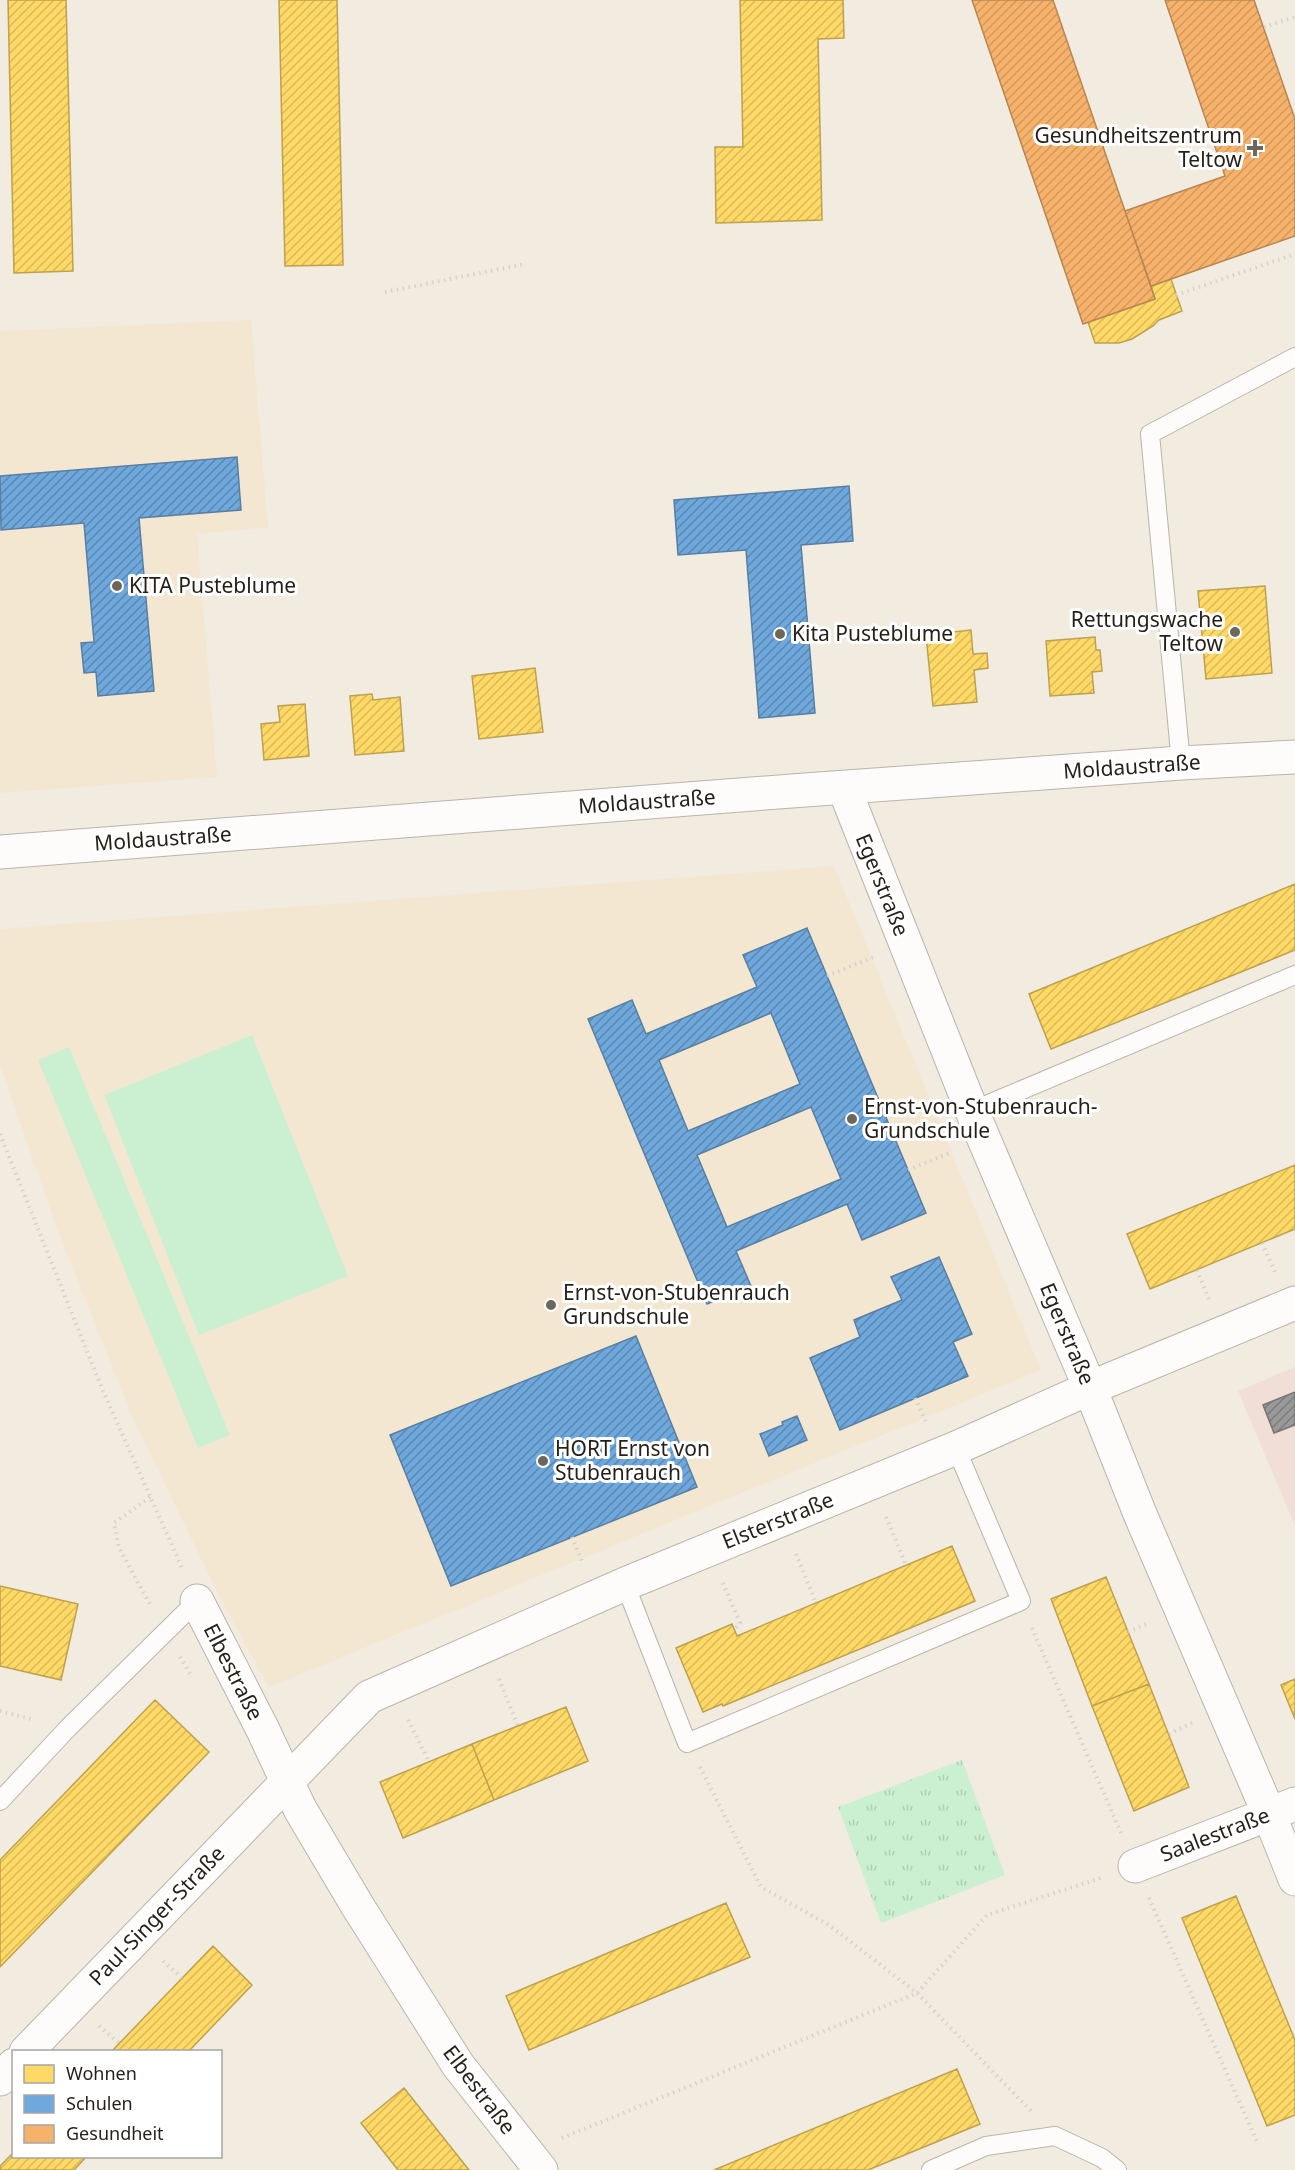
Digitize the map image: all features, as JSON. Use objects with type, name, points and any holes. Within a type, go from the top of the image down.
[{"type":"street","name":"Moldaustraße","points":[[0,852],[1181,763],[1295,757]]},
{"type":"street","name":"Egerstraße","points":[[844,788],[972,1111],[1090,1388],[1140,1514],[1282,1809],[1295,1879]]},
{"type":"street","name":"Elsterstraße","points":[[287,1780],[369,1697],[625,1584],[956,1448],[1090,1388],[1287,1292]]},
{"type":"street","name":"Elbestraße","points":[[197,1600],[300,1809],[412,1995],[458,2065],[534,2161]]},
{"type":"street","name":"Paul-Singer-Straße","points":[[28,2050],[287,1780]]},
{"type":"street","name":"Saalestraße","points":[[1136,1866],[1282,1809]]},
{"type":"street","points":[[0,2079],[12,2067]]},
{"type":"lane","points":[[1181,763],[1150,434],[1295,357]]},
{"type":"lane","points":[[972,1111],[1295,975]]},
{"type":"lane","points":[[625,1584],[687,1743],[1021,1601],[956,1448]]},
{"type":"lane","points":[[0,1800],[68,1728],[197,1600]]},
{"type":"lane","points":[[931,2170],[986,2146],[1055,2136],[1102,2158],[1117,2170]]},
{"type":"path","points":[[1264,27],[1295,17]]},
{"type":"path","points":[[1176,295],[1295,254]]},
{"type":"path","points":[[385,292],[525,264]]},
{"type":"path","points":[[828,976],[881,954]]},
{"type":"path","name":"Elbestraße","points":[[0,1134],[103,1391],[197,1600]]},
{"type":"path","points":[[908,1170],[960,1149]]},
{"type":"path","points":[[1262,1243],[1287,1292]]},
{"type":"path","points":[[1197,1270],[1212,1308]]},
{"type":"path","points":[[915,1398],[926,1422]]},
{"type":"path","points":[[882,1508],[906,1565]]},
{"type":"path","points":[[572,1537],[584,1568]]},
{"type":"path","points":[[792,1545],[816,1603]]},
{"type":"path","points":[[719,1574],[740,1623],[734,1630]]},
{"type":"path","points":[[1128,1632],[1157,1620]]},
{"type":"path","points":[[498,1677],[518,1726]]},
{"type":"path","points":[[408,1719],[429,1762]]},
{"type":"path","points":[[1169,1734],[1197,1721]]},
{"type":"path","points":[[687,1743],[761,1887],[829,1925],[917,1993],[1055,2136]]},
{"type":"path","points":[[534,2161],[917,1993],[987,1915],[1136,1866]]},
{"type":"path","points":[[158,1957],[182,1978]]},
{"type":"path","points":[[94,2022],[119,2043]]},
{"type":"shaded area","points":[[251,320],[268,527],[197,534],[217,777],[0,793],[0,331]]},
{"type":"shaded area","name":"Ernst-von-Stubenrauch Grundschule","points":[[834,866],[1041,1370],[269,1687],[222,1602],[132,1416],[61,1240],[0,1065],[0,929]]},
{"type":"shaded area","points":[[1295,1367],[1295,1526],[1238,1391]]},
{"type":"green space","points":[[252,1035],[348,1276],[199,1335],[104,1095]]},
{"type":"green space","points":[[69,1047],[230,1435],[198,1448],[38,1060]]},
{"type":"green space","points":[[962,1760],[1005,1875],[881,1923],[838,1807]]},
{"type":"building: Wohnen","points":[[8,0],[66,0],[73,271],[14,273]]},
{"type":"building: Wohnen","points":[[279,0],[337,0],[343,265],[285,266]]},
{"type":"building: Wohnen","points":[[740,0],[843,0],[844,38],[818,39],[822,220],[716,223],[715,147],[743,147]]},
{"type":"building: Wohnen","points":[[1171,279],[1182,311],[1159,320],[1132,339],[1119,343],[1095,343],[1088,322],[1155,299],[1151,286]]},
{"type":"building: Wohnen","name":"Rettungswache Teltow","points":[[1265,586],[1272,673],[1206,679],[1198,591]]},
{"type":"building: Wohnen","points":[[971,630],[973,654],[987,653],[988,668],[974,670],[977,702],[933,706],[926,635]]},
{"type":"building: Wohnen","points":[[1095,637],[1096,650],[1100,650],[1102,671],[1092,672],[1094,693],[1050,696],[1046,641]]},
{"type":"building: Wohnen","points":[[535,668],[543,732],[479,739],[472,676]]},
{"type":"building: Wohnen","points":[[372,694],[373,700],[400,697],[404,751],[355,755],[350,696]]},
{"type":"building: Wohnen","points":[[305,704],[309,756],[264,760],[261,724],[280,722],[278,706]]},
{"type":"building: Wohnen","points":[[1295,884],[1295,950],[1051,1049],[1029,994]]},
{"type":"building: Wohnen","points":[[1295,1165],[1295,1229],[1150,1289],[1127,1234]]},
{"type":"building: Wohnen","points":[[952,1546],[975,1601],[723,1706],[722,1704],[703,1712],[676,1648],[732,1624],[737,1636]]},
{"type":"building: Wohnen","points":[[1106,1577],[1149,1684],[1092,1706],[1051,1599]]},
{"type":"building: Wohnen","points":[[0,1586],[78,1604],[61,1680],[0,1666]]},
{"type":"building: Wohnen","points":[[1295,1679],[1295,1719],[1281,1685]]},
{"type":"building: Wohnen","points":[[1149,1684],[1189,1787],[1134,1811],[1092,1706]]},
{"type":"building: Wohnen","points":[[155,1700],[209,1752],[0,1967],[0,1860]]},
{"type":"building: Wohnen","points":[[566,1707],[588,1761],[494,1800],[472,1744]]},
{"type":"building: Wohnen","points":[[472,1744],[494,1800],[403,1838],[380,1782]]},
{"type":"building: Wohnen","points":[[1236,1896],[1295,2040],[1295,2115],[1267,2126],[1182,1918]]},
{"type":"building: Wohnen","points":[[726,1903],[750,1957],[529,2050],[506,1996]]},
{"type":"building: Wohnen","points":[[213,1946],[252,1985],[190,2050],[113,2050]]},
{"type":"building: Wohnen","points":[[957,2069],[980,2124],[868,2170],[714,2170]]},
{"type":"building: Wohnen","points":[[404,2088],[469,2170],[398,2170],[361,2123]]},
{"type":"building: Wohnen","points":[[12,2154],[12,2158],[85,2158],[74,2170],[0,2170],[0,2166]]},
{"type":"building: Schulen","name":"KITA Pusteblume","points":[[237,457],[241,510],[139,518],[154,691],[98,696],[96,672],[84,673],[81,643],[94,642],[84,523],[1,530],[0,476]]},
{"type":"building: Schulen","name":"Kita Pusteblume","points":[[849,486],[853,541],[801,545],[815,713],[759,718],[746,550],[678,555],[674,500]]},
{"type":"building: Schulen","name":"Ernst-von-Stubenrauch- Grundschule","points":[[807,928],[926,1213],[862,1240],[847,1204],[736,1251],[751,1286],[707,1304],[588,1019],[632,1000],[646,1034],[757,987],[743,955]],"holes":[[[771,1013],[800,1084],[688,1131],[659,1060]],[[811,1107],[841,1179],[727,1227],[697,1155]]]},
{"type":"building: Schulen","name":"Ernst-von-Stubenrauch Grundschule","points":[[939,1257],[972,1334],[953,1342],[968,1376],[840,1430],[810,1358],[860,1337],[854,1320],[902,1300],[891,1277]]},
{"type":"building: Schulen","name":"HORT Ernst von Stubenrauch","points":[[636,1336],[697,1487],[451,1586],[390,1435]]},
{"type":"building: Schulen","points":[[797,1416],[807,1440],[769,1456],[760,1434],[783,1425],[782,1422]]},
{"type":"building: Gesundheit","name":"Gesundheitszentrum Teltow","points":[[972,0],[1053,0],[1155,299],[1083,324]]},
{"type":"building: Gesundheit","name":"Gesundheitszentrum Teltow","points":[[1165,0],[1254,0],[1295,119],[1295,236],[1151,286],[1125,211],[1225,176]]},
{"type":"building: Industrie","points":[[1295,1392],[1295,1425],[1274,1433],[1263,1405]]},
{"type":"place","name":"Gesundheitszentrum Teltow","points":[[1255,148]]},
{"type":"place","name":"KITA Pusteblume","points":[[117,586]]},
{"type":"place","name":"Rettungswache Teltow","points":[[1235,632]]},
{"type":"place","name":"Kita Pusteblume","points":[[780,634]]},
{"type":"place","name":"Ernst-von-Stubenrauch- Grundschule","points":[[852,1119]]},
{"type":"place","name":"Ernst-von-Stubenrauch Grundschule","points":[[551,1305]]},
{"type":"place","name":"HORT Ernst von Stubenrauch","points":[[543,1461]]}]
